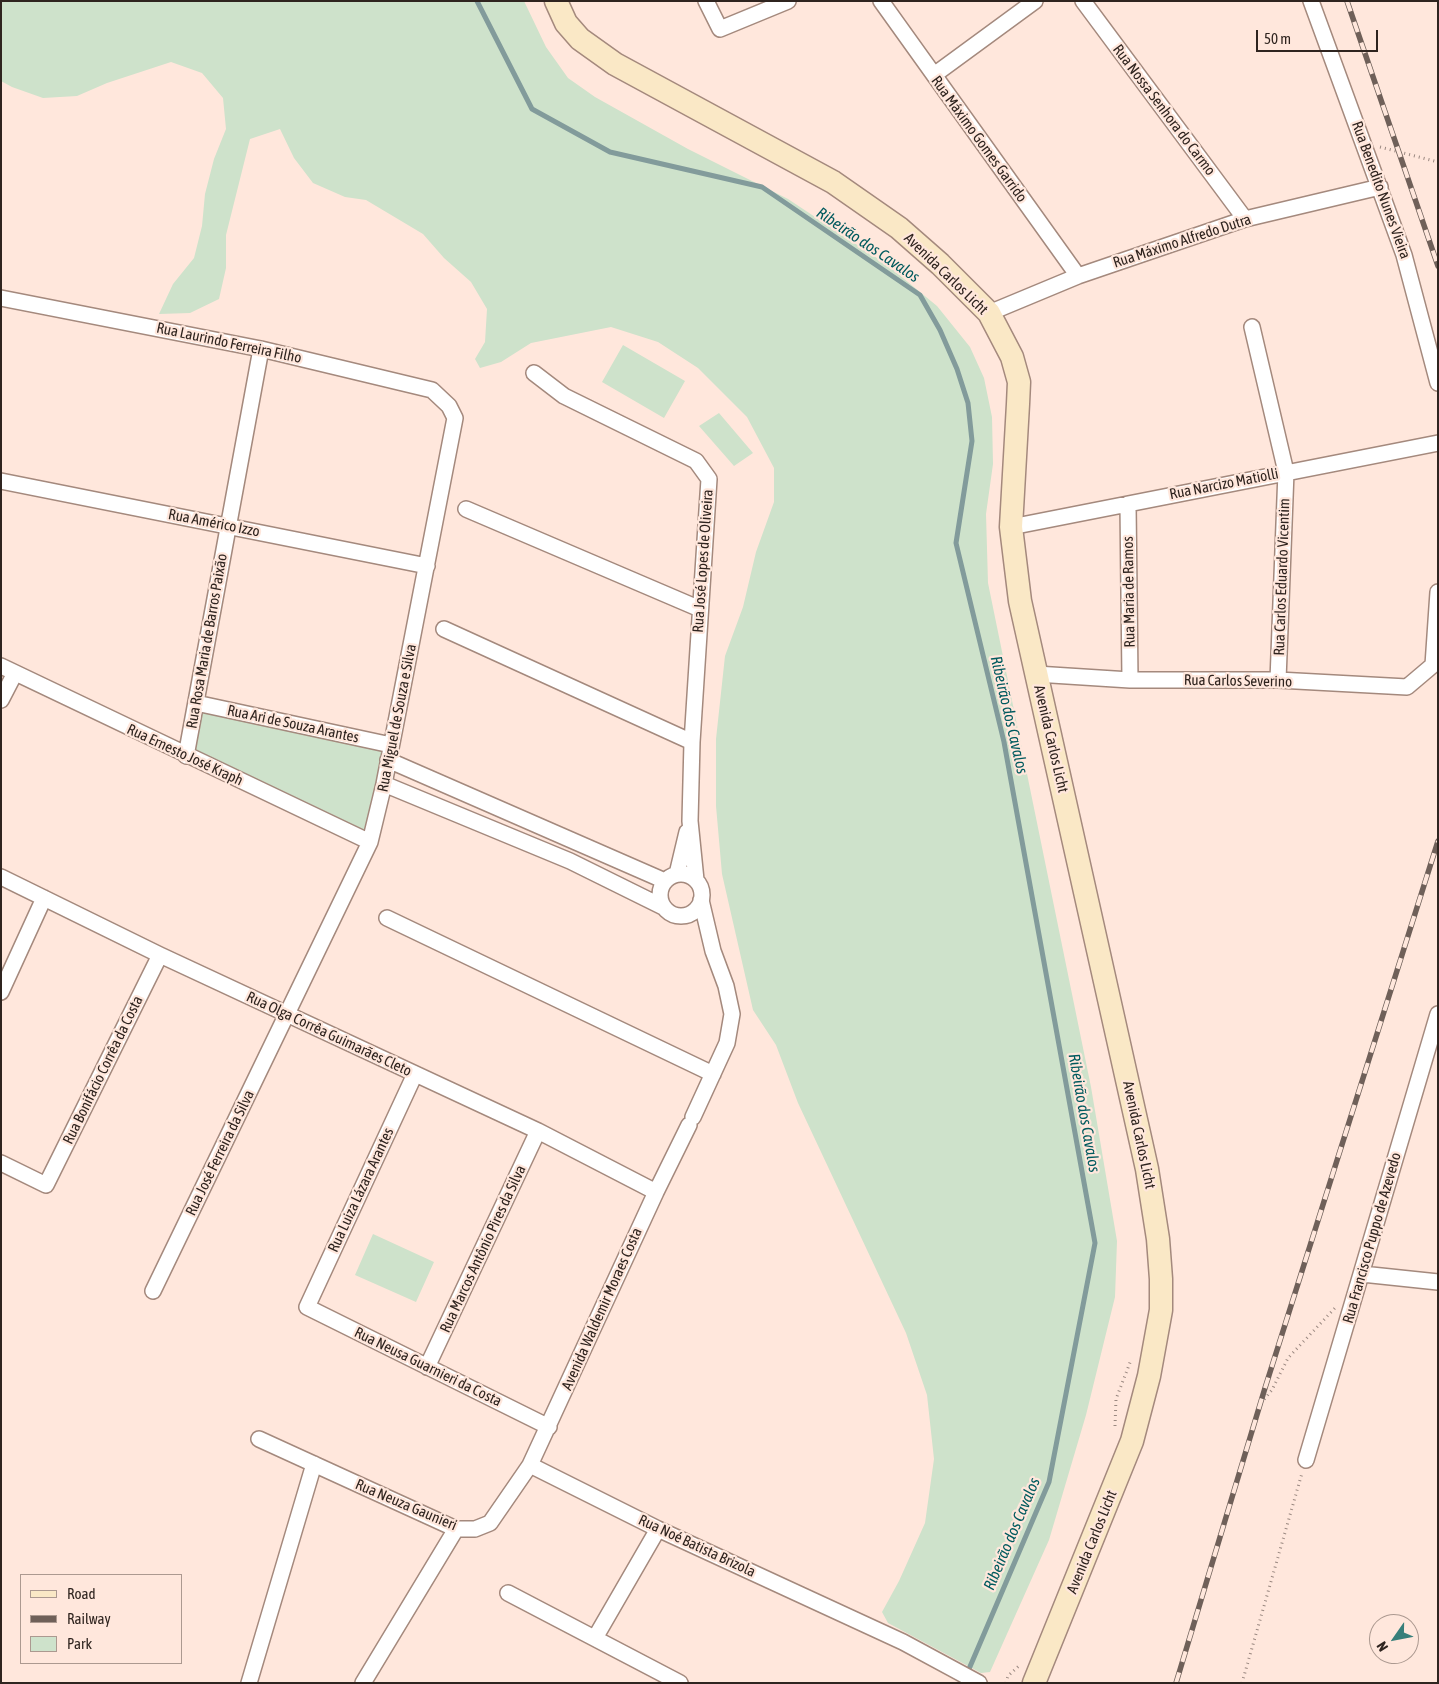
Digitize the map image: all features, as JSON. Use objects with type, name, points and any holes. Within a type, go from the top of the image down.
[{"type":"main road","name":"Avenida Carlos Licht","points":[[556,1],[566,23],[580,39],[615,64],[833,182],[899,228],[940,264],[989,313],[1012,357],[1018,382],[1011,527],[1020,601],[1147,1169],[1158,1238],[1161,1310],[1132,1442],[1034,1683]]},
{"type":"street","points":[[706,1],[720,30],[788,1]]},
{"type":"street","name":"Rua Máximo Gomes Garrido","points":[[881,1],[1078,276]]},
{"type":"street","points":[[934,75],[1036,1]]},
{"type":"street","name":"Rua Nossa Senhora do Carmo","points":[[1083,1],[1245,219]]},
{"type":"street","name":"Rua Benedito Nunes Vieira","points":[[1311,1],[1404,254],[1438,383]]},
{"type":"street","name":"Rua Máximo Alfredo Dutra","points":[[989,313],[1078,276],[1245,219],[1380,187]]},
{"type":"street","name":"Rua Laurindo Ferreira Filho","points":[[1,298],[261,348],[432,390],[449,406]]},
{"type":"street","name":"Rua Carlos Eduardo Vicentim","points":[[1252,327],[1286,472],[1278,680]]},
{"type":"street","name":"Rua Rosa Maria de Barros Paixão","points":[[186,756],[261,348]]},
{"type":"street","name":"Rua José Lopes de Oliveira","points":[[534,373],[564,396],[696,461],[704,469],[709,479],[692,742],[690,821],[696,880]]},
{"type":"street","name":"Rua Miguel de Souza e Silva","points":[[288,1015],[343,893],[370,842],[384,784],[455,418],[449,406]]},
{"type":"street","name":"Rua Narcizo Matiolli","points":[[1011,527],[1438,443]]},
{"type":"street","name":"Rua Américo Izzo","points":[[1,481],[427,566]]},
{"type":"street","name":"Rua Maria de Ramos","points":[[1128,504],[1130,680]]},
{"type":"street","points":[[466,509],[700,609]]},
{"type":"street","name":"Rua Carlos Severino","points":[[1036,674],[1130,680],[1278,680],[1407,687],[1421,678],[1433,665],[1438,592]]},
{"type":"street","points":[[444,629],[692,742]]},
{"type":"street","name":"Rua Ernesto José Kraph","points":[[1,666],[186,756],[370,842]]},
{"type":"street","points":[[1,700],[15,674]]},
{"type":"street","name":"Rua Ari de Souza Arantes","points":[[196,704],[391,745]]},
{"type":"street","points":[[387,918],[713,1074],[727,1043],[732,1014],[726,986],[713,951],[701,893],[696,880],[690,876],[671,878],[388,760]]},
{"type":"street","points":[[384,784],[570,861],[663,906],[674,915],[688,915],[698,906],[701,900]]},
{"type":"street","name":"Rua José Lopes de Oliveira","points":[[671,878],[690,821]]},
{"type":"street","name":"Rua Olga Corrêa Guimarães Cleto","points":[[1,877],[160,955],[538,1130],[656,1192]]},
{"type":"street","points":[[663,906],[660,893],[671,878]]},
{"type":"street","points":[[1,992],[44,898]]},
{"type":"street","points":[[688,915],[713,951]]},
{"type":"street","name":"Rua Bonifácio Corrêa da Costa","points":[[1,1163],[46,1185],[160,955]]},
{"type":"street","name":"Rua Francisco Puppo de Azevedo","points":[[1306,1460],[1438,1014]]},
{"type":"street","name":"Rua José Ferreira da Silva","points":[[153,1291],[288,1015]]},
{"type":"street","name":"Rua Luiza Lázara Arantes","points":[[306,1307],[415,1074]]},
{"type":"street","name":"Avenida Waldemir Moraes Costa","points":[[549,1427],[656,1192],[713,1074]]},
{"type":"street","name":"Rua Marcos Antônio Pires da Silva","points":[[428,1367],[538,1130]]},
{"type":"street","points":[[1362,1274],[1438,1282]]},
{"type":"street","name":"Rua Neusa Guarnieri da Costa","points":[[306,1307],[549,1427]]},
{"type":"street","points":[[530,1465],[549,1427]]},
{"type":"street","name":"Rua Neuza Gaunieri","points":[[259,1439],[456,1529],[474,1529],[490,1523],[530,1465]]},
{"type":"street","points":[[249,1683],[314,1464]]},
{"type":"street","name":"Rua Noé Batista Brizola","points":[[530,1465],[658,1529],[903,1642],[979,1683]]},
{"type":"street","points":[[363,1683],[456,1529]]},
{"type":"street","points":[[595,1638],[658,1529]]},
{"type":"street","points":[[508,1593],[680,1683]]},
{"type":"path","points":[[1364,142],[1438,162]]},
{"type":"path","points":[[1260,1403],[1272,1390],[1288,1358],[1315,1327],[1334,1309],[1354,1300]]},
{"type":"path","points":[[1114,1434],[1116,1399],[1134,1354]]},
{"type":"path","points":[[1242,1683],[1306,1460]]},
{"type":"path","points":[[1006,1683],[1008,1676],[1022,1662]]},
{"type":"green space","points":[[1,1],[524,1],[546,47],[568,78],[595,97],[688,149],[788,199],[886,264],[937,306],[970,347],[984,378],[992,417],[993,464],[986,514],[988,583],[1091,1087],[1117,1241],[1115,1297],[1086,1415],[1049,1540],[990,1672],[981,1673],[888,1623],[882,1612],[899,1581],[925,1523],[934,1459],[927,1395],[906,1333],[798,1103],[776,1045],[753,1010],[722,874],[716,806],[716,739],[725,656],[743,607],[756,552],[774,502],[774,468],[747,417],[698,368],[658,342],[611,327],[531,343],[501,362],[480,368],[475,359],[485,342],[487,309],[471,282],[444,258],[423,234],[366,200],[345,197],[313,183],[294,158],[280,129],[250,139],[226,235],[226,268],[219,299],[190,313],[159,314],[173,284],[194,258],[202,226],[205,194],[214,159],[226,129],[223,98],[202,73],[171,62],[107,83],[77,96],[43,98],[12,87],[1,81]]},
{"type":"green space","points":[[623,345],[685,381],[664,418],[602,382]]},
{"type":"green space","points":[[719,413],[753,453],[734,466],[699,426]]},
{"type":"green space","points":[[196,703],[391,745],[370,842],[186,756]]},
{"type":"green space","points":[[373,1234],[434,1262],[416,1302],[355,1275]]},
{"type":"waterway","name":"Ribeirão dos Cavalos","points":[[477,1],[532,109],[610,152],[762,187],[920,295],[940,330],[957,369],[968,403],[972,441],[956,543],[1004,742],[1095,1243],[1049,1482],[963,1683]]},
{"type":"railway","points":[[1347,1],[1438,266]]},
{"type":"railway","points":[[1176,1683],[1265,1388],[1438,841]]}]
